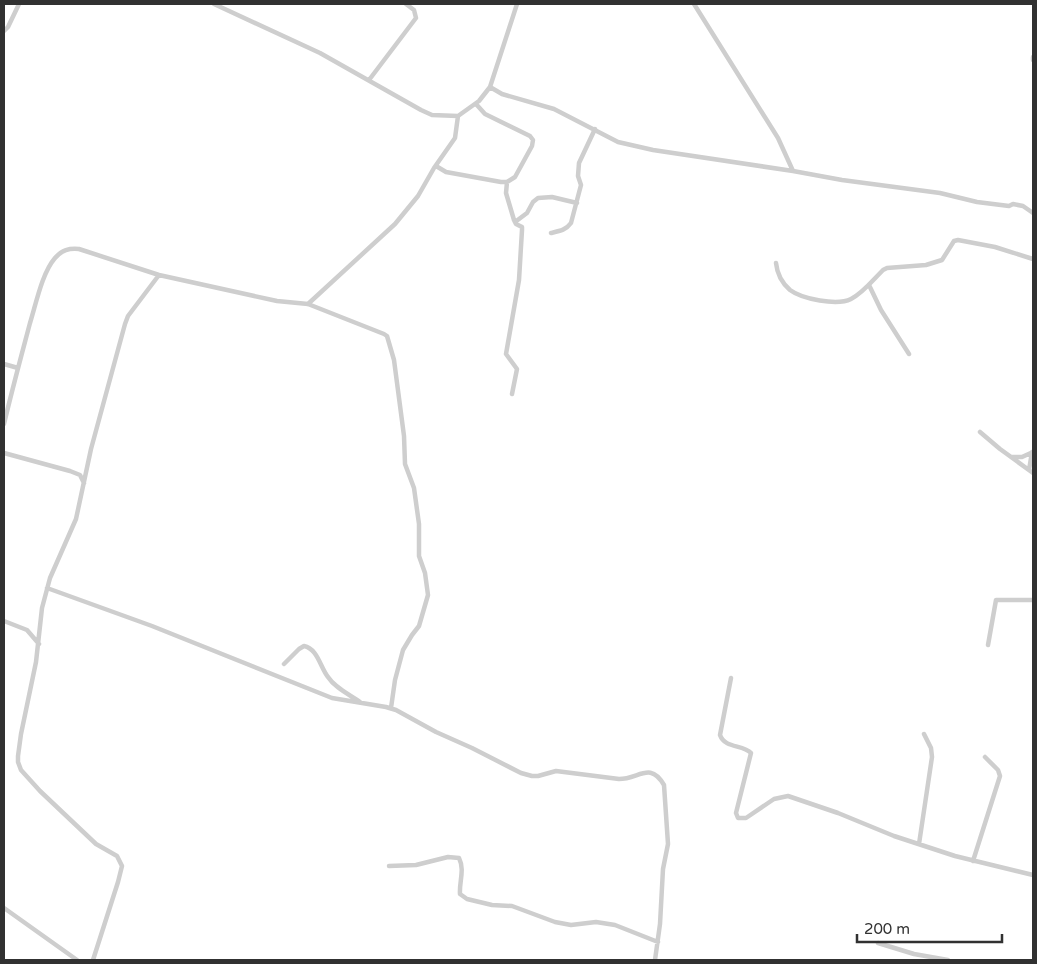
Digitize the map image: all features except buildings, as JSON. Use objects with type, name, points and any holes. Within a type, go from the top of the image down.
[{"type":"street","points":[[4,31],[8,28],[19,4]]},
{"type":"street","points":[[214,4],[320,53],[432,115],[458,116],[476,104],[490,87],[517,4]]},
{"type":"street","points":[[369,80],[416,18],[414,10],[406,4]]},
{"type":"street","points":[[694,4],[778,138],[793,171]]},
{"type":"street","points":[[490,87],[502,94],[554,108],[618,142],[653,150],[842,180],[940,193],[983,203],[1009,206],[1012,204],[1023,206],[1033,214]]},
{"type":"street","points":[[436,166],[446,172],[507,182],[515,177],[532,146],[533,140],[530,136],[485,114],[476,104]]},
{"type":"street","points":[[308,304],[395,224],[418,196],[455,138],[458,116]]},
{"type":"street","points":[[552,233],[568,228],[573,220],[581,184],[578,176],[579,163],[594,129]]},
{"type":"street","points":[[507,182],[508,199],[515,222],[522,227],[520,280],[506,354],[517,369],[512,394]]},
{"type":"street","points":[[515,222],[527,213],[533,202],[538,198],[552,197],[576,203]]},
{"type":"street","points":[[776,263],[779,276],[788,288],[795,293],[830,302],[843,302],[858,294],[887,268],[937,263],[942,260],[954,241],[958,240],[996,246],[1033,259]]},
{"type":"street","points":[[4,424],[45,276],[54,260],[68,249],[79,249],[160,276],[277,301],[308,304],[387,336],[394,360],[405,464],[414,488],[419,524],[419,556],[425,573],[428,595],[419,626],[403,650],[395,680],[391,708]]},
{"type":"street","points":[[93,960],[122,866],[117,856],[96,844],[46,797],[22,770],[18,762],[20,734],[36,662],[42,608],[47,588],[76,519],[91,449],[125,324],[128,316],[160,276]]},
{"type":"street","points":[[869,284],[881,310],[909,354]]},
{"type":"street","points":[[4,364],[18,368]]},
{"type":"street","points":[[980,432],[1010,457],[1031,471],[1033,452]]},
{"type":"street","points":[[1010,457],[1022,457],[1033,452]]},
{"type":"street","points":[[4,453],[70,471],[80,475],[84,483]]},
{"type":"street","points":[[47,588],[152,626],[326,696],[391,708],[506,766],[532,776],[556,771],[619,779],[627,779],[642,772],[650,772],[659,777],[664,785],[668,844],[661,891],[655,960]]},
{"type":"street","points":[[988,645],[996,600],[1033,600]]},
{"type":"street","points":[[4,621],[27,630],[39,644]]},
{"type":"street","points":[[284,664],[299,649],[304,646],[308,647],[314,651],[329,680],[362,703]]},
{"type":"street","points":[[731,678],[720,735],[721,740],[747,749],[751,753],[736,814],[738,818],[746,818],[774,799],[788,796],[918,844],[973,861],[1033,875]]},
{"type":"street","points":[[918,844],[932,757],[931,748],[924,734]]},
{"type":"street","points":[[973,861],[1000,776],[998,770],[984,757]]},
{"type":"street","points":[[389,866],[416,865],[448,857],[459,858],[462,864],[460,894],[467,899],[492,906],[512,906],[535,916],[572,925],[596,922],[615,925],[658,942]]},
{"type":"street","points":[[4,908],[77,960]]},
{"type":"street","points":[[878,943],[914,954],[948,960]]}]
